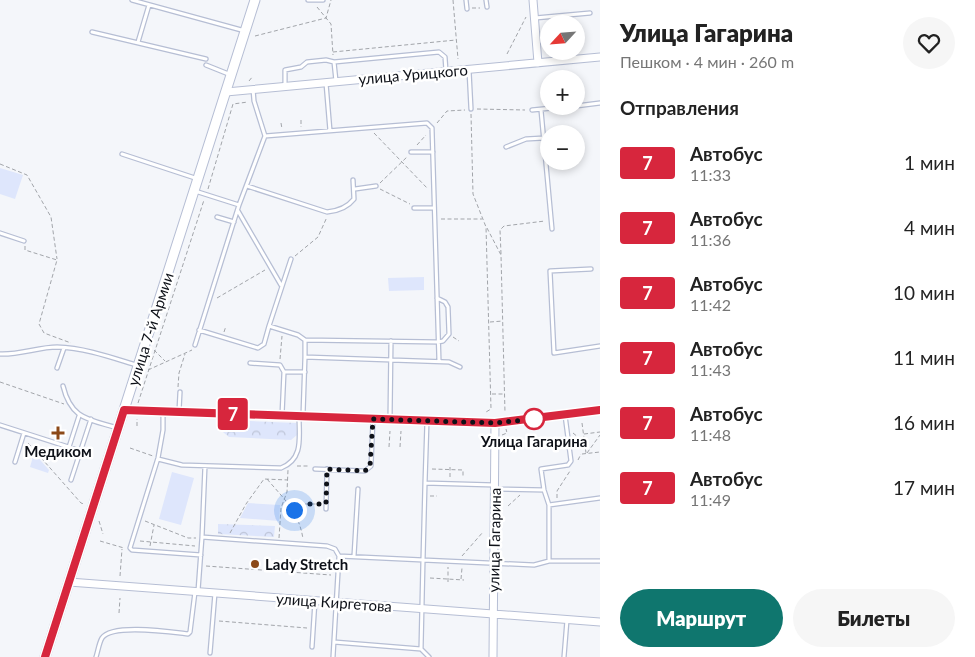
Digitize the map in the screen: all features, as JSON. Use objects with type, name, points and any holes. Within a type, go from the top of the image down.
[{"type":"street","name":"улица 7-й Армии","points":[[45,657],[255,0]]},
{"type":"street","points":[[533,2],[538,63]]},
{"type":"street","name":"улица Урицкого","points":[[226,92],[600,57]]},
{"type":"street","points":[[124,410],[495,423],[600,410]]},
{"type":"street","name":"улица Гагарина","points":[[493,657],[495,423]]},
{"type":"street","name":"улица Киргетова","points":[[69,582],[600,622]]},
{"type":"lane","points":[[132,0],[246,31]]},
{"type":"lane","points":[[310,0],[323,0]]},
{"type":"lane","points":[[466,0],[467,9]]},
{"type":"lane","points":[[486,0],[487,7]]},
{"type":"lane","points":[[138,43],[149,4]]},
{"type":"lane","points":[[534,18],[590,13]]},
{"type":"lane","points":[[92,32],[206,59]]},
{"type":"lane","points":[[285,86],[284,72],[287,68],[301,67],[308,62],[326,60],[334,62],[439,52],[443,54],[446,71]]},
{"type":"lane","points":[[334,62],[336,82]]},
{"type":"lane","points":[[206,65],[231,76]]},
{"type":"lane","points":[[469,69],[471,109]]},
{"type":"lane","points":[[326,82],[330,131]]},
{"type":"lane","points":[[194,347],[234,222],[265,136],[254,102],[253,89]]},
{"type":"lane","points":[[585,105],[600,104]]},
{"type":"lane","points":[[532,110],[540,110]]},
{"type":"lane","points":[[265,136],[427,123],[432,128],[439,361]]},
{"type":"lane","points":[[506,147],[526,139],[540,138]]},
{"type":"lane","points":[[411,152],[433,152]]},
{"type":"lane","points":[[122,154],[198,179]]},
{"type":"lane","points":[[547,170],[552,229]]},
{"type":"lane","points":[[247,186],[330,212],[342,209],[354,199],[353,180]]},
{"type":"lane","points":[[354,189],[376,186]]},
{"type":"lane","points":[[194,191],[240,205]]},
{"type":"lane","points":[[414,208],[434,208]]},
{"type":"lane","points":[[238,211],[281,285]]},
{"type":"lane","points":[[217,217],[234,222]]},
{"type":"lane","points":[[0,233],[24,241]]},
{"type":"lane","points":[[199,330],[258,348],[264,344],[281,285],[291,259]]},
{"type":"lane","points":[[591,269],[550,271],[554,353],[600,346]]},
{"type":"lane","points":[[269,326],[298,335],[305,340],[438,342],[449,334],[448,307],[437,298]]},
{"type":"lane","points":[[158,458],[182,465],[273,469],[288,466],[294,461],[298,453],[305,372],[305,340]]},
{"type":"lane","points":[[390,419],[391,341]]},
{"type":"lane","points":[[0,354],[13,354],[56,347],[98,352],[138,366]]},
{"type":"lane","points":[[58,368],[64,348]]},
{"type":"lane","points":[[305,357],[439,361],[449,362],[460,367]]},
{"type":"lane","points":[[250,363],[280,365],[284,372],[282,416]]},
{"type":"lane","points":[[284,372],[305,372]]},
{"type":"lane","points":[[63,386],[71,407],[79,416],[118,428]]},
{"type":"lane","points":[[179,412],[180,392]]},
{"type":"lane","points":[[163,411],[163,430],[158,458],[130,548],[132,550],[149,552],[200,555]]},
{"type":"lane","points":[[549,561],[549,505],[544,490],[541,469],[568,465],[571,461],[565,415]]},
{"type":"lane","points":[[69,447],[79,416]]},
{"type":"lane","points":[[71,480],[91,419]]},
{"type":"lane","points":[[315,469],[369,470],[373,419]]},
{"type":"lane","points":[[421,649],[427,421]]},
{"type":"lane","points":[[0,425],[23,435],[81,451]]},
{"type":"lane","points":[[15,462],[23,435]]},
{"type":"lane","points":[[96,657],[102,638],[108,633],[125,630],[188,634],[190,632],[200,566],[205,466]]},
{"type":"lane","points":[[326,506],[327,469]]},
{"type":"lane","points":[[425,483],[544,490]]},
{"type":"lane","points":[[354,556],[358,489]]},
{"type":"lane","points":[[549,505],[600,498]]},
{"type":"lane","points":[[202,538],[304,544],[327,546],[335,549],[340,556],[333,657]]},
{"type":"lane","points":[[340,556],[534,565],[549,561],[600,561]]},
{"type":"lane","points":[[210,653],[215,593]]},
{"type":"lane","points":[[312,647],[315,601]]},
{"type":"lane","points":[[564,657],[567,620]]},
{"type":"lane","points":[[334,642],[421,649],[429,657]]},
{"type":"path","points":[[310,0],[331,24],[334,62]]},
{"type":"path","points":[[326,18],[331,0]]},
{"type":"path","points":[[453,0],[458,59]]},
{"type":"path","points":[[507,54],[533,2]]},
{"type":"path","points":[[255,36],[326,18]]},
{"type":"path","points":[[333,52],[456,40]]},
{"type":"path","points":[[138,402],[206,194],[232,104],[254,102]]},
{"type":"path","points":[[414,208],[376,186],[401,163],[447,111],[471,109],[532,110]]},
{"type":"path","points":[[471,115],[472,194],[486,227],[501,255]]},
{"type":"path","points":[[367,128],[377,135],[401,163],[434,195]]},
{"type":"path","points":[[0,164],[27,175],[51,217],[57,260],[39,324],[44,333],[70,341],[76,350]]},
{"type":"path","points":[[291,259],[318,237],[330,212]]},
{"type":"path","points":[[434,219],[483,219]]},
{"type":"path","points":[[505,418],[500,230],[504,226],[551,220]]},
{"type":"path","points":[[486,227],[491,394],[491,409],[486,412],[486,418]]},
{"type":"path","points":[[25,250],[57,260]]},
{"type":"path","points":[[208,304],[270,266]]},
{"type":"path","points":[[489,322],[502,321]]},
{"type":"path","points":[[280,365],[282,330]]},
{"type":"path","points":[[148,370],[194,347]]},
{"type":"path","points":[[154,350],[166,362]]},
{"type":"path","points":[[180,392],[178,390],[179,373],[185,353]]},
{"type":"path","points":[[0,382],[71,407]]},
{"type":"path","points":[[491,394],[504,394]]},
{"type":"path","points":[[582,424],[586,454]]},
{"type":"path","points":[[566,428],[585,442]]},
{"type":"path","points":[[500,435],[507,433],[506,429]]},
{"type":"path","points":[[390,431],[390,447]]},
{"type":"path","points":[[400,447],[401,431]]},
{"type":"path","points":[[584,434],[600,432]]},
{"type":"path","points":[[23,435],[81,503],[88,505]]},
{"type":"path","points":[[586,454],[600,435]]},
{"type":"path","points":[[130,448],[158,458]]},
{"type":"path","points":[[571,461],[581,454],[600,452]]},
{"type":"path","points":[[576,462],[581,454]]},
{"type":"path","points":[[279,542],[281,508],[288,492],[288,466],[311,466],[315,469]]},
{"type":"path","points":[[426,469],[464,470],[463,484]]},
{"type":"path","points":[[450,469],[450,484]]},
{"type":"path","points":[[557,504],[557,491],[572,469]]},
{"type":"path","points":[[227,539],[246,504],[264,479],[288,482]]},
{"type":"path","points":[[267,479],[294,510],[302,531],[304,544]]},
{"type":"path","points":[[508,506],[528,489]]},
{"type":"path","points":[[294,510],[302,504],[326,506]]},
{"type":"path","points":[[97,515],[103,534]]},
{"type":"path","points":[[138,518],[188,538],[202,538]]},
{"type":"path","points":[[149,552],[154,524]]},
{"type":"path","points":[[423,578],[463,580],[460,562],[468,548],[483,532]]},
{"type":"path","points":[[188,538],[188,545]]},
{"type":"path","points":[[132,539],[151,543],[201,546]]},
{"type":"path","points":[[100,541],[122,548],[130,548]]},
{"type":"path","points":[[120,576],[122,548]]},
{"type":"path","points":[[448,561],[448,580]]},
{"type":"path","points":[[200,566],[338,576]]},
{"type":"path","points":[[119,613],[120,598]]},
{"type":"path","points":[[213,620],[313,628]]},
{"type":"green space","points":[[0,168],[23,175],[15,199],[0,194]]},
{"type":"green space","points":[[424,277],[424,290],[389,291],[388,278]]},
{"type":"green space","points":[[226,420],[296,423],[297,435],[291,440],[229,437],[218,428]]},
{"type":"green space","points":[[34,453],[49,470],[48,473],[30,467]]},
{"type":"green space","points":[[172,472],[194,478],[181,525],[159,519]]},
{"type":"green space","points":[[248,503],[280,505],[279,521],[240,518]]},
{"type":"green space","points":[[218,524],[275,526],[274,537],[218,534]]},
{"type":"bus line","name":"7","points":[[45,657],[124,410],[495,423],[600,410]]},
{"type":"place","name":"Улица Гагарина","points":[[534,419]]},
{"type":"place","name":"Медиком","points":[[58,433]]},
{"type":"place","name":"Lady Stretch","points":[[255,564]]},
{"type":"route","points":[[294,510],[302,504],[326,504],[327,469],[369,470],[373,419],[495,423],[534,419]]}]
